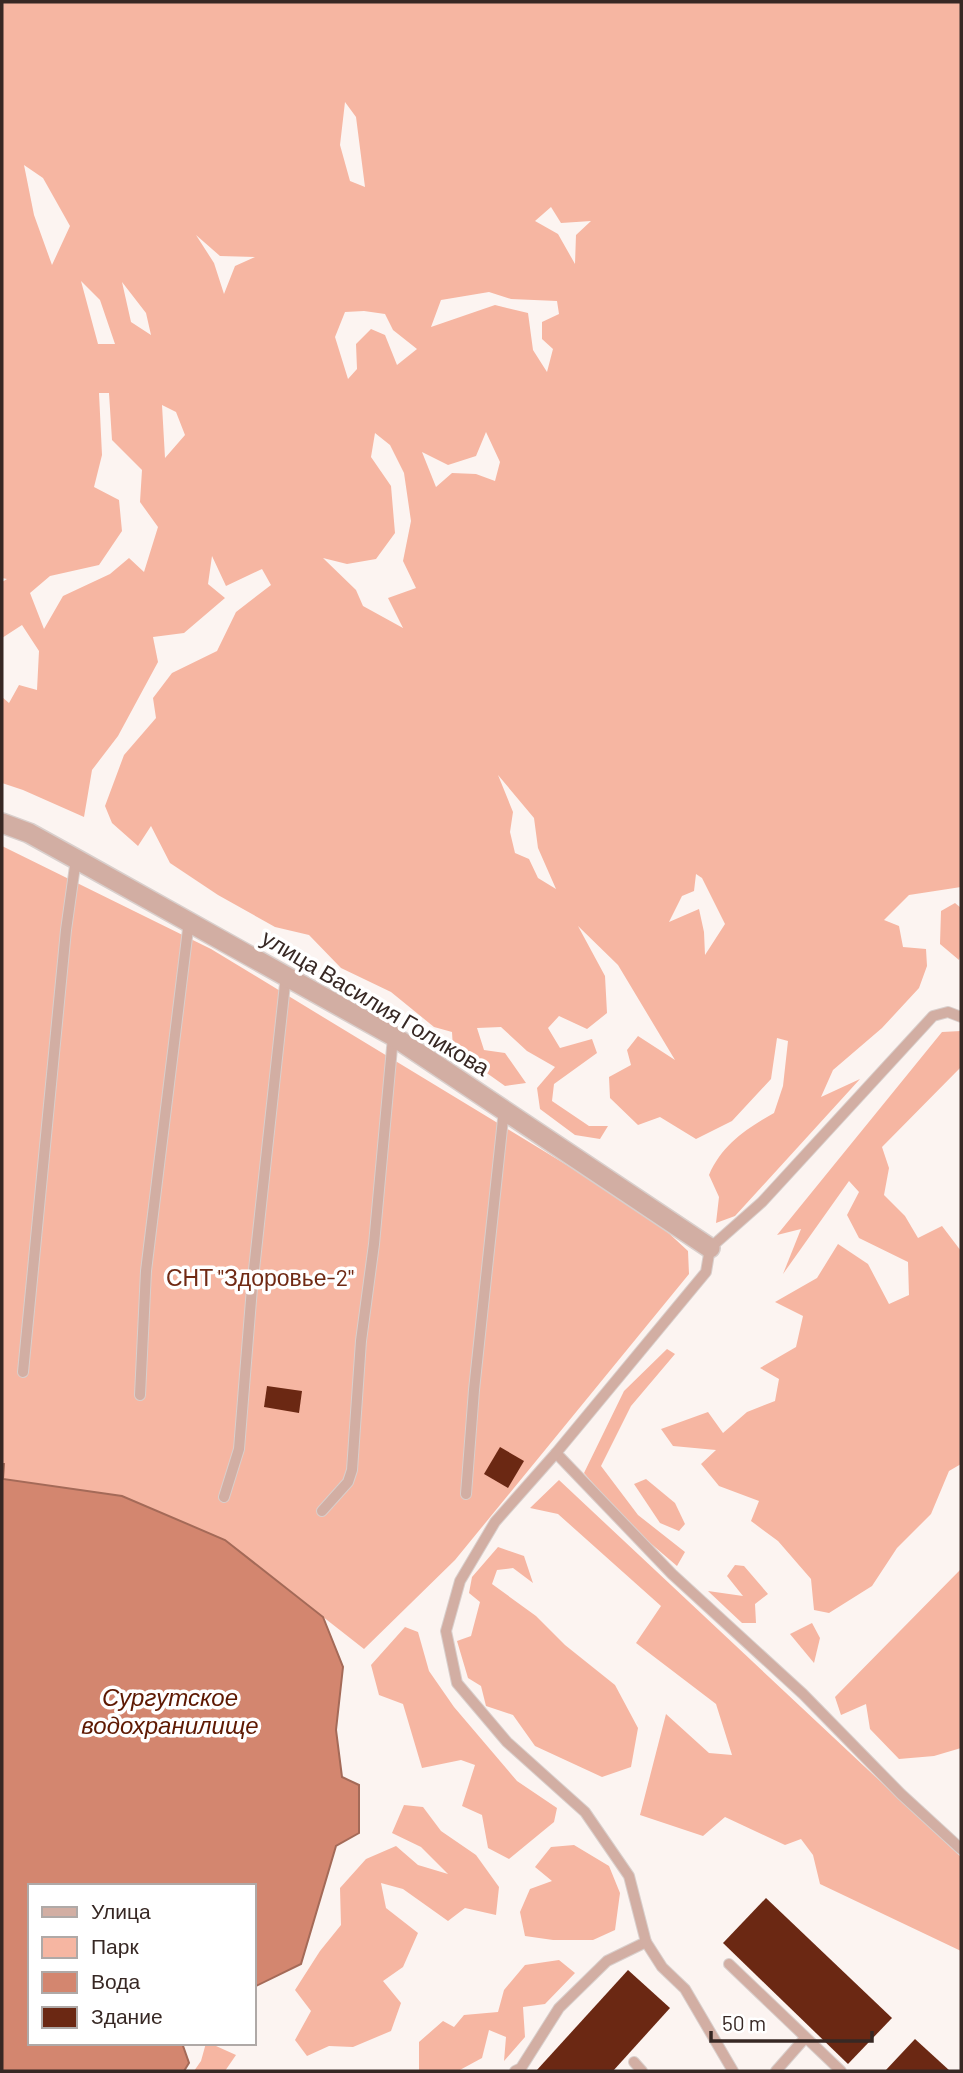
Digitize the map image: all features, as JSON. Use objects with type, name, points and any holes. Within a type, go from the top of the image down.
[{"type":"street","name":"улица Василия Голикова","points":[[2,823],[29,833],[393,1036],[710,1248]]},
{"type":"lane","points":[[23,1372],[66,930],[76,859]]},
{"type":"lane","points":[[140,1395],[146,1270],[189,921]]},
{"type":"lane","points":[[224,1497],[239,1449],[252,1288],[286,974]]},
{"type":"lane","points":[[733,2071],[685,1989],[662,1967],[646,1941],[629,1876],[585,1812],[507,1742],[457,1683],[446,1631],[460,1581],[495,1522],[556,1453],[706,1272],[710,1248],[762,1202],[933,1016],[948,1012],[961,1017]]},
{"type":"lane","points":[[322,1511],[348,1482],[352,1470],[361,1341],[374,1244],[393,1036]]},
{"type":"lane","points":[[466,1494],[474,1391],[504,1109]]},
{"type":"lane","points":[[556,1453],[672,1574],[803,1694],[901,1794],[961,1849]]},
{"type":"lane","points":[[515,2071],[521,2068],[559,2008],[607,1961],[646,1941]]},
{"type":"lane","points":[[729,1964],[841,2071]]},
{"type":"lane","points":[[776,2071],[805,2038]]},
{"type":"lane","points":[[634,2062],[642,2071]]},
{"type":"green space","points":[[2,2],[961,2],[961,887],[909,895],[884,920],[899,926],[903,947],[926,949],[927,966],[919,988],[882,1028],[833,1070],[821,1097],[860,1079],[735,1216],[716,1223],[719,1197],[709,1175],[728,1146],[774,1113],[783,1086],[788,1041],[777,1038],[771,1079],[732,1121],[696,1139],[660,1117],[638,1125],[610,1098],[609,1077],[631,1065],[627,1050],[638,1036],[675,1060],[618,965],[578,926],[605,976],[607,1013],[587,1029],[559,1016],[548,1028],[560,1048],[592,1039],[597,1053],[554,1084],[552,1101],[589,1126],[608,1126],[600,1139],[575,1135],[540,1109],[537,1088],[555,1067],[527,1051],[501,1027],[477,1028],[484,1050],[505,1053],[526,1083],[505,1086],[453,1049],[452,1032],[434,1027],[391,992],[341,968],[309,935],[275,927],[218,895],[170,863],[151,826],[138,846],[112,823],[105,806],[124,755],[156,718],[153,698],[172,673],[217,651],[236,612],[271,585],[262,569],[226,586],[212,556],[208,584],[225,598],[184,633],[153,637],[158,662],[118,736],[92,770],[84,817],[2,783],[2,697],[9,703],[19,685],[37,690],[39,651],[22,625],[2,638],[2,582],[7,579],[2,578]],"holes":[[[345,102],[356,117],[365,187],[350,181],[340,145]],[[24,165],[43,178],[70,226],[52,265],[34,215]],[[551,207],[561,223],[591,221],[576,235],[575,264],[558,234],[535,221]],[[196,235],[220,256],[255,257],[235,266],[224,294],[214,263]],[[81,281],[100,300],[115,344],[98,344]],[[122,282],[146,313],[151,335],[131,322]],[[489,292],[511,299],[557,301],[559,314],[542,322],[542,339],[553,349],[547,372],[533,350],[528,313],[495,305],[431,327],[441,300]],[[345,312],[385,314],[393,330],[417,349],[397,365],[385,335],[371,329],[356,344],[357,369],[348,379],[335,337]],[[99,393],[109,393],[112,440],[142,470],[140,502],[158,527],[144,572],[129,558],[110,574],[63,596],[44,629],[30,593],[50,576],[99,565],[122,531],[119,500],[94,487],[102,455]],[[162,405],[176,412],[185,435],[165,458]],[[486,432],[500,462],[495,481],[476,474],[452,473],[436,487],[422,452],[448,465],[476,456]],[[375,433],[390,445],[404,473],[411,521],[403,561],[416,588],[388,598],[403,628],[363,606],[356,590],[323,558],[347,564],[376,559],[395,533],[391,486],[371,457]],[[498,775],[534,818],[538,848],[556,889],[538,878],[529,859],[515,853],[510,832],[513,812]],[[696,874],[702,878],[725,924],[705,955],[699,909],[669,922],[682,896],[694,891]]]},
{"type":"green space","name":"СНТ \"Здоровье-2\"","points":[[2,846],[211,949],[649,1215],[688,1251],[689,1274],[455,1560],[364,1649],[225,1540],[122,1496],[2,1479]]},
{"type":"green space","points":[[955,903],[961,908],[959,960],[940,944],[941,911]]},
{"type":"green space","points":[[961,1031],[961,1067],[882,1147],[889,1168],[884,1195],[905,1216],[918,1238],[942,1226],[961,1251],[961,1464],[949,1471],[931,1514],[897,1548],[872,1586],[829,1613],[814,1610],[811,1579],[778,1541],[751,1521],[759,1501],[719,1486],[701,1464],[716,1450],[673,1446],[661,1429],[708,1412],[723,1433],[747,1412],[775,1401],[779,1379],[760,1368],[796,1347],[803,1316],[775,1302],[817,1278],[838,1244],[868,1264],[889,1304],[909,1295],[908,1262],[859,1238],[847,1215],[859,1192],[849,1181],[783,1274],[801,1229],[777,1235],[942,1032]]},
{"type":"green space","points":[[667,1349],[675,1354],[631,1406],[601,1466],[638,1515],[685,1552],[677,1566],[628,1524],[584,1473],[624,1391]]},
{"type":"green space","points":[[646,1479],[675,1503],[685,1524],[679,1531],[660,1523],[634,1484]]},
{"type":"green space","points":[[559,1480],[961,1857],[961,1951],[820,1884],[813,1855],[801,1839],[785,1845],[725,1817],[703,1836],[640,1815],[666,1714],[709,1753],[732,1755],[716,1704],[636,1643],[661,1606],[558,1514],[530,1508]]},
{"type":"green space","points":[[498,1547],[524,1556],[533,1583],[513,1568],[497,1570],[492,1584],[536,1616],[565,1645],[615,1685],[638,1728],[631,1767],[602,1777],[535,1746],[513,1715],[486,1706],[481,1686],[468,1678],[457,1641],[471,1636],[480,1602],[469,1593],[472,1577]]},
{"type":"green space","points":[[735,1565],[744,1566],[768,1594],[755,1604],[756,1623],[742,1623],[708,1591],[743,1596],[727,1576]]},
{"type":"green space","points":[[961,1569],[961,1748],[934,1756],[899,1759],[870,1729],[866,1704],[841,1715],[835,1697]]},
{"type":"green space","points":[[812,1623],[820,1638],[814,1663],[790,1634]]},
{"type":"green space","points":[[405,1627],[418,1632],[429,1671],[454,1707],[517,1781],[557,1808],[554,1822],[509,1859],[488,1848],[482,1815],[462,1806],[475,1765],[461,1760],[422,1768],[403,1704],[379,1695],[371,1665]]},
{"type":"green space","points":[[404,1805],[423,1807],[441,1831],[476,1855],[499,1887],[496,1915],[465,1908],[448,1921],[403,1889],[381,1883],[386,1908],[418,1933],[403,1967],[383,1981],[401,2003],[391,2031],[353,2047],[329,2046],[307,2056],[295,2040],[311,2011],[295,1990],[320,1951],[341,1925],[340,1888],[366,1859],[396,1846],[418,1865],[448,1874],[421,1847],[392,1833]]},
{"type":"green space","points":[[574,1845],[609,1866],[620,1893],[615,1930],[593,1940],[553,1940],[525,1936],[520,1912],[530,1889],[552,1881],[535,1867],[551,1847]]},
{"type":"green space","points":[[559,1960],[575,1973],[545,2004],[523,2007],[525,2037],[504,2061],[506,2037],[489,2030],[482,2058],[458,2071],[419,2071],[419,2042],[443,2021],[454,2027],[464,2015],[498,2012],[504,1990],[525,1965]]},
{"type":"green space","points":[[205,2045],[216,2045],[236,2055],[225,2071],[194,2071],[201,2061]]},
{"type":"water","name":"Сургутское водохранилище","points":[[2,1464],[4,1464],[3,1479],[122,1496],[225,1540],[323,1617],[343,1667],[336,1730],[342,1777],[359,1785],[359,1833],[336,1846],[301,1964],[256,1986],[256,1884],[28,1884],[28,2045],[183,2045],[189,2063],[184,2071],[2,2071]]},
{"type":"building","points":[[267,1386],[302,1391],[299,1413],[264,1407]]},
{"type":"building","points":[[500,1447],[524,1461],[508,1488],[484,1474]]},
{"type":"building","points":[[766,1898],[892,2018],[848,2064],[723,1943]]},
{"type":"building","points":[[628,1970],[670,2008],[613,2071],[536,2071]]},
{"type":"building","points":[[915,2039],[950,2071],[885,2071]]}]
